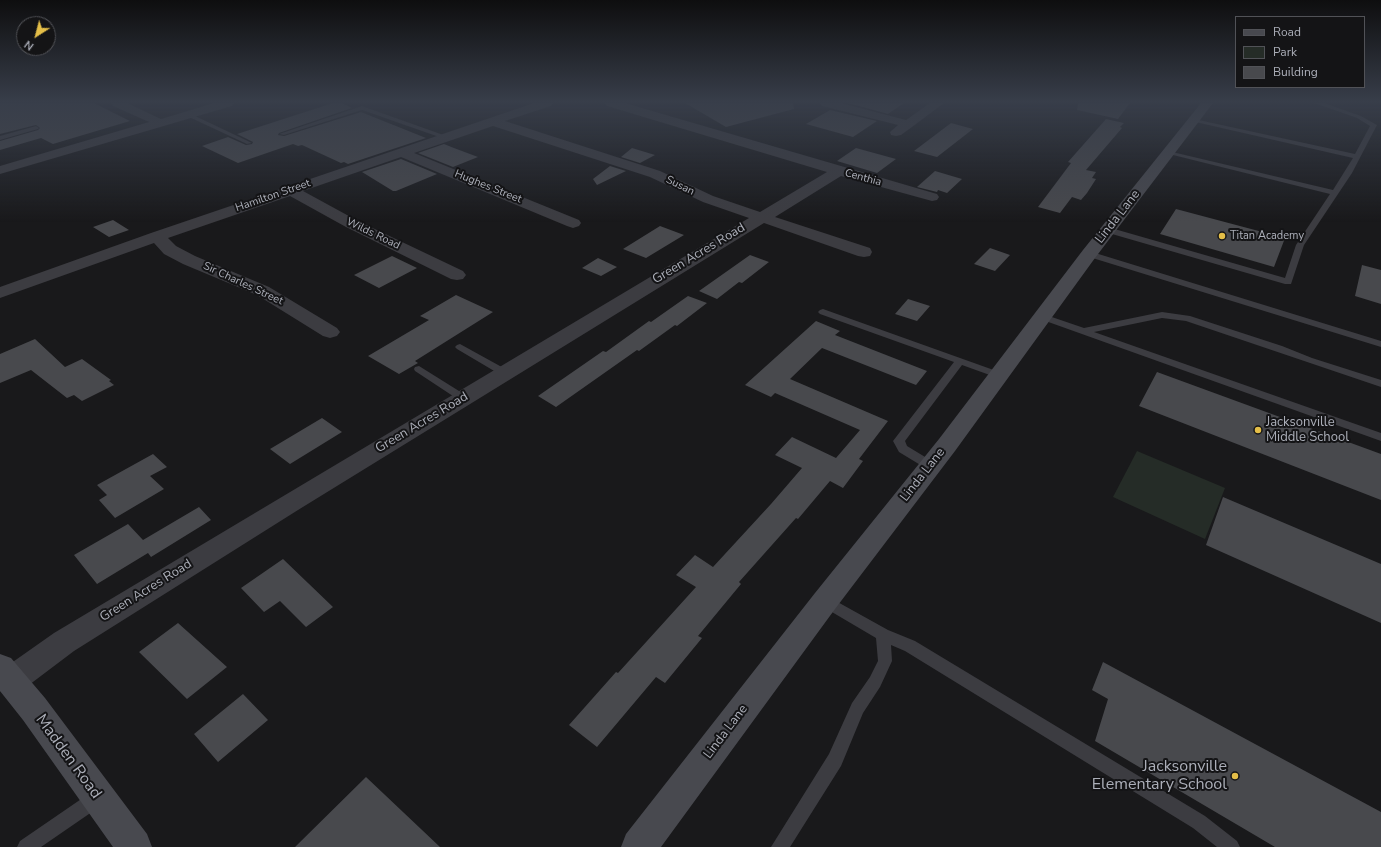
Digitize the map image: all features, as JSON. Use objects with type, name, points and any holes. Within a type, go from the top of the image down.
[{"type":"street","points":[[0,170],[94,143]]},
{"type":"street","name":"Hamilton Street","points":[[0,293],[157,236],[434,143]]},
{"type":"street","name":"Susan","points":[[558,143],[655,174],[708,199],[864,252]]},
{"type":"street","name":"Centhia","points":[[744,143],[839,171],[932,196]]},
{"type":"street","name":"Linda Lane","points":[[639,847],[825,601],[931,466],[1089,254],[1176,143]]},
{"type":"street","name":"Hughes Street","points":[[403,153],[573,223]]},
{"type":"street","name":"Green Acres Road","points":[[5,675],[64,642],[276,511],[760,217],[839,171]]},
{"type":"street","name":"Wilds Road","points":[[291,190],[352,224],[457,275]]},
{"type":"street","name":"Sir Charles Street","points":[[157,236],[170,250],[189,260],[264,291],[330,332]]},
{"type":"street","name":"Madden Road","points":[[5,675],[34,709],[134,847]]},
{"type":"lane","points":[[1307,143],[1357,157]]},
{"type":"lane","points":[[1108,230],[1288,282],[1300,246],[1335,194],[1365,143]]},
{"type":"lane","points":[[1168,153],[1335,194]]},
{"type":"lane","points":[[1089,254],[1381,344]]},
{"type":"lane","points":[[824,312],[998,375]]},
{"type":"lane","points":[[1084,331],[1162,315],[1187,318],[1279,348],[1308,360],[1381,384]]},
{"type":"lane","points":[[1043,317],[1381,437]]},
{"type":"lane","points":[[460,347],[505,373]]},
{"type":"lane","points":[[931,466],[903,449],[899,441],[960,361]]},
{"type":"lane","points":[[419,369],[463,398]]},
{"type":"lane","points":[[825,601],[883,635],[910,646],[1199,822],[1231,847]]},
{"type":"lane","points":[[780,847],[835,760],[857,708],[875,682],[885,661],[883,635]]},
{"type":"lane","points":[[26,847],[98,797]]},
{"type":"green space","points":[[1137,451],[1225,488],[1205,539],[1113,497]]},
{"type":"building","points":[[0,143],[26,143],[0,150]]},
{"type":"building","points":[[212,143],[240,143],[246,145],[253,143],[412,143],[348,164],[344,162],[341,163],[302,145],[298,146],[293,144],[238,163],[202,146]]},
{"type":"building","points":[[925,143],[956,143],[937,157],[914,151]]},
{"type":"building","points":[[1085,143],[1110,143],[1086,170],[1096,172],[1092,178],[1096,179],[1081,200],[1072,197],[1060,213],[1038,207],[1071,163],[1068,162]]},
{"type":"building","points":[[444,144],[478,157],[453,167],[418,153]]},
{"type":"building","points":[[632,148],[655,155],[640,163],[621,157]]},
{"type":"building","points":[[856,148],[896,159],[877,173],[837,161]]},
{"type":"building","points":[[401,159],[437,174],[393,191],[362,172]]},
{"type":"building","points":[[610,166],[626,171],[597,185],[593,179]]},
{"type":"building","points":[[935,171],[962,179],[947,193],[917,187]]},
{"type":"building","name":"Titan Academy","points":[[1176,209],[1285,238],[1274,267],[1160,234]]},
{"type":"building","points":[[113,220],[129,230],[109,237],[93,227]]},
{"type":"building","points":[[660,226],[684,235],[646,258],[623,249]]},
{"type":"building","points":[[990,248],[1010,255],[995,271],[974,264]]},
{"type":"building","points":[[750,255],[769,262],[742,283],[739,282],[717,299],[699,291]]},
{"type":"building","points":[[392,256],[417,268],[379,288],[354,275]]},
{"type":"building","points":[[598,258],[617,267],[601,276],[582,268]]},
{"type":"building","points":[[1362,265],[1381,270],[1381,304],[1355,296]]},
{"type":"building","points":[[456,295],[493,312],[415,361],[418,363],[399,374],[368,356],[429,320],[420,316]]},
{"type":"building","points":[[688,296],[707,303],[677,326],[675,325],[639,351],[637,350],[556,407],[538,396],[603,351],[606,352],[649,321],[651,322]]},
{"type":"building","points":[[908,299],[930,306],[917,321],[895,314]]},
{"type":"building","points":[[816,321],[840,331],[835,335],[927,371],[916,385],[822,348],[790,379],[888,421],[859,459],[863,461],[843,488],[830,481],[798,519],[796,518],[739,582],[741,584],[698,636],[702,638],[665,683],[656,677],[597,747],[569,725],[616,672],[618,673],[696,587],[676,575],[695,555],[713,567],[802,468],[775,455],[792,437],[836,458],[860,430],[775,393],[771,397],[745,385]]},
{"type":"building","points":[[35,339],[65,367],[82,359],[111,380],[109,381],[114,385],[82,401],[74,395],[67,398],[31,370],[0,383],[0,354]]},
{"type":"building","name":"Jacksonville Middle School","points":[[1157,372],[1381,454],[1381,500],[1139,406]]},
{"type":"building","points":[[322,418],[342,432],[290,464],[270,449]]},
{"type":"building","points":[[153,454],[167,467],[150,476],[164,489],[115,518],[99,500],[107,495],[97,485]]},
{"type":"building","points":[[1223,497],[1381,564],[1381,623],[1206,545]]},
{"type":"building","points":[[199,507],[211,520],[151,557],[148,553],[97,584],[74,555],[128,524],[143,540]]},
{"type":"building","points":[[283,559],[333,607],[306,627],[280,601],[264,612],[241,588]]},
{"type":"building","points":[[178,623],[227,667],[187,699],[139,652]]},
{"type":"building","name":"Jacksonville Elementary School","points":[[1103,662],[1381,812],[1381,847],[1275,847],[1095,741],[1108,699],[1092,690]]},
{"type":"building","points":[[243,694],[268,720],[218,762],[194,734]]},
{"type":"building","points":[[366,777],[440,847],[295,847]]},
{"type":"place","name":"Titan Academy","points":[[1222,236]]},
{"type":"place","name":"Jacksonville Middle School","points":[[1258,430]]},
{"type":"place","name":"Jacksonville Elementary School","points":[[1235,776]]}]
